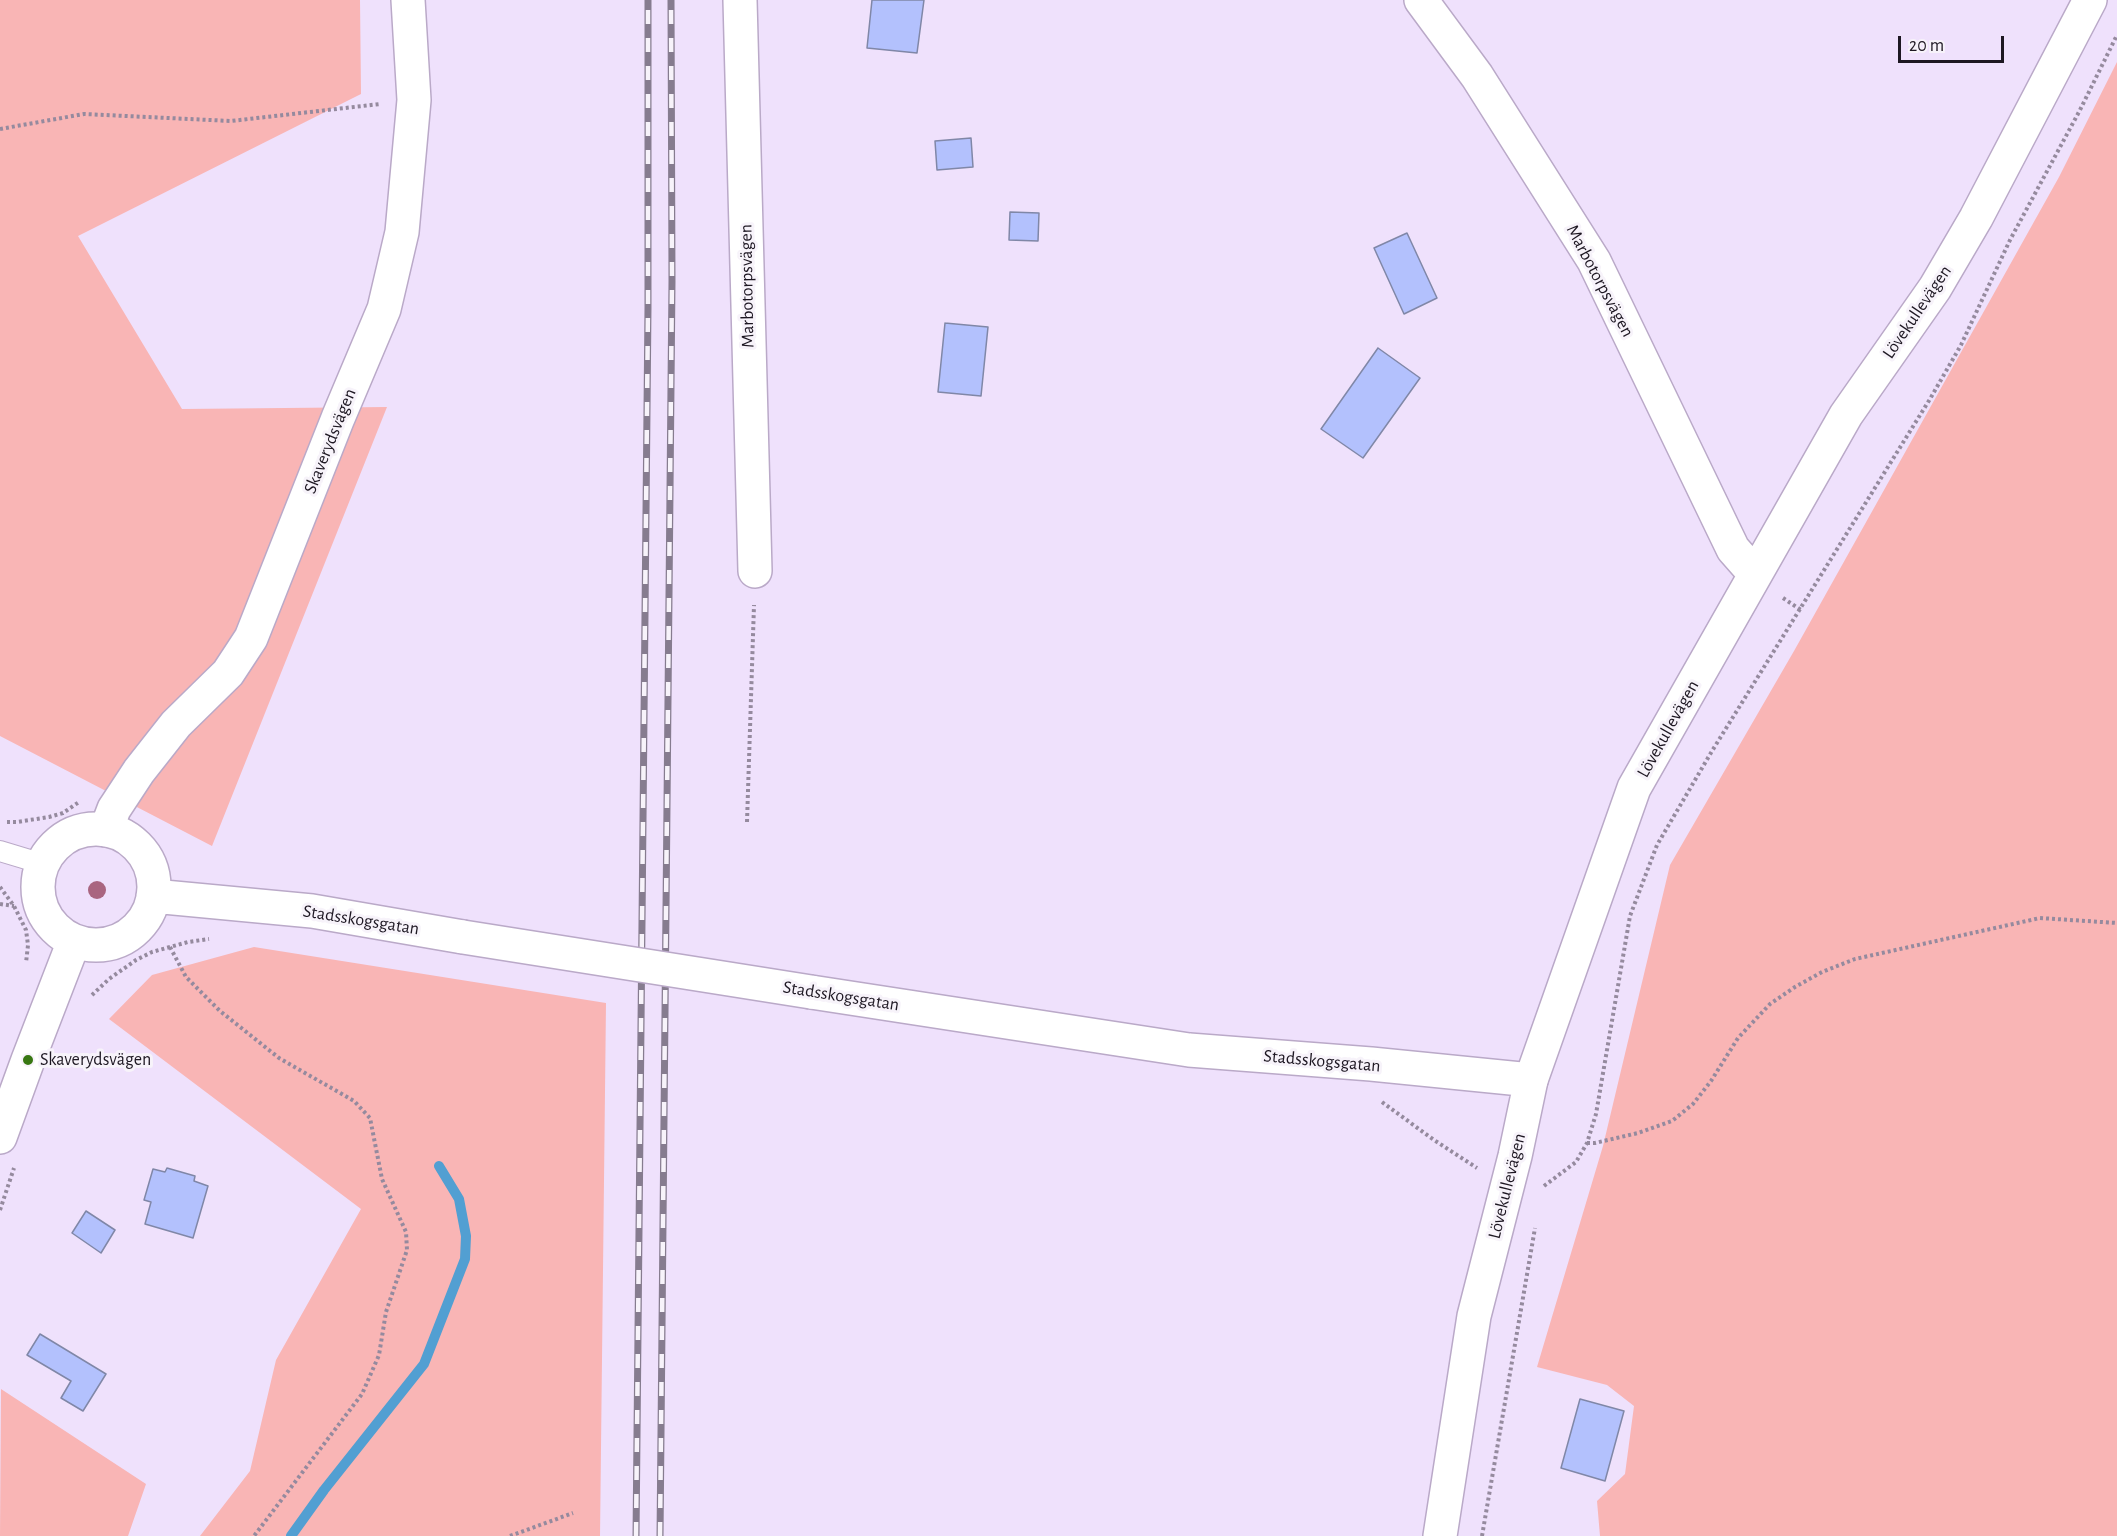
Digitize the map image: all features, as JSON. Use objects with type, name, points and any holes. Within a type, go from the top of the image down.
[{"type":"street","name":"Skaverydsvägen","points":[[106,830],[114,809],[140,771],[176,724],[228,674],[251,638],[338,417],[384,309],[402,232],[414,100],[408,0]]},
{"type":"street","name":"Marbotorpsvägen","points":[[740,0],[755,571]]},
{"type":"street","name":"Marbotorpsvägen","points":[[1421,0],[1477,76],[1594,261],[1733,549],[1755,574]]},
{"type":"street","name":"Lövekullevägen","points":[[1440,1536],[1474,1316],[1509,1180],[1531,1080],[1634,788],[1846,415],[1935,288],[1976,218],[2090,0]]},
{"type":"street","points":[[91,830],[106,830],[120,834],[143,854],[152,874],[153,896],[147,913],[138,927],[124,938],[108,944],[91,945],[74,941],[55,928],[42,909],[38,894],[39,879],[43,864],[51,851],[69,837],[91,830]]},
{"type":"street","name":"Stadsskogsgatan","points":[[153,896],[312,911],[463,937],[1189,1050],[1371,1064],[1531,1080]]},
{"type":"street","points":[[0,1137],[74,941]]},
{"type":"lane","points":[[0,851],[43,864]]},
{"type":"path","points":[[1376,1098],[1481,1171],[1509,1180],[1540,1189],[1576,1162],[1587,1143],[1596,1114],[1630,916],[1657,845],[1712,751],[1930,399],[1961,345],[2010,240],[2080,110],[2117,35]]},
{"type":"path","points":[[0,129],[84,114],[231,121],[414,100]]},
{"type":"path","points":[[747,822],[755,571]]},
{"type":"path","points":[[0,888],[14,906],[26,930],[28,945],[26,968]]},
{"type":"path","points":[[0,904],[14,906]]},
{"type":"path","points":[[1587,1143],[1638,1133],[1672,1121],[1693,1104],[1711,1081],[1738,1038],[1770,1004],[1822,972],[1855,959],[2040,918],[2117,923]]},
{"type":"path","points":[[86,1002],[109,979],[152,952],[188,942],[220,937]]},
{"type":"path","points":[[170,947],[186,978],[220,1011],[279,1058],[354,1101],[370,1118],[381,1179],[406,1232],[407,1250],[386,1311],[379,1355],[362,1394],[254,1536]]},
{"type":"path","points":[[1482,1536],[1536,1224]]},
{"type":"path","points":[[510,1536],[573,1513]]},
{"type":"shaded area","points":[[0,0],[360,0],[361,94],[78,236],[182,409],[387,407],[212,846],[0,736]]},
{"type":"shaded area","points":[[2117,62],[2117,1536],[1600,1536],[1597,1501],[1625,1474],[1634,1406],[1607,1385],[1537,1367],[1603,1146],[1670,865],[1794,651],[2059,177]]},
{"type":"shaded area","points":[[254,947],[606,1003],[600,1536],[200,1536],[250,1471],[276,1360],[361,1209],[109,1019],[152,975]]},
{"type":"shaded area","points":[[1,1389],[146,1484],[128,1536],[0,1536]]},
{"type":"building","points":[[872,0],[924,0],[917,53],[867,48]]},
{"type":"building","points":[[971,138],[973,167],[937,170],[935,141]]},
{"type":"building","points":[[1010,212],[1039,213],[1038,241],[1009,240]]},
{"type":"building","points":[[1407,233],[1437,298],[1404,314],[1374,248]]},
{"type":"building","points":[[945,323],[988,327],[981,396],[938,392]]},
{"type":"building","points":[[1378,348],[1420,378],[1363,458],[1321,429]]},
{"type":"building","points":[[167,1168],[195,1176],[194,1181],[208,1186],[193,1238],[145,1224],[151,1202],[144,1200],[153,1169],[165,1172]]},
{"type":"building","points":[[86,1211],[115,1230],[101,1253],[72,1233]]},
{"type":"building","points":[[40,1334],[106,1374],[83,1411],[61,1398],[71,1381],[27,1355]]},
{"type":"building","points":[[1580,1399],[1624,1411],[1605,1481],[1561,1468]]},
{"type":"waterway","points":[[291,1536],[324,1490],[424,1364],[465,1259],[466,1236],[459,1199],[439,1166]]},
{"type":"railway","points":[[636,1536],[648,307],[648,0]]},
{"type":"railway","points":[[660,1536],[672,281],[671,0]]},
{"type":"place","name":"Skaverydsvägen","points":[[28,1060]]}]
